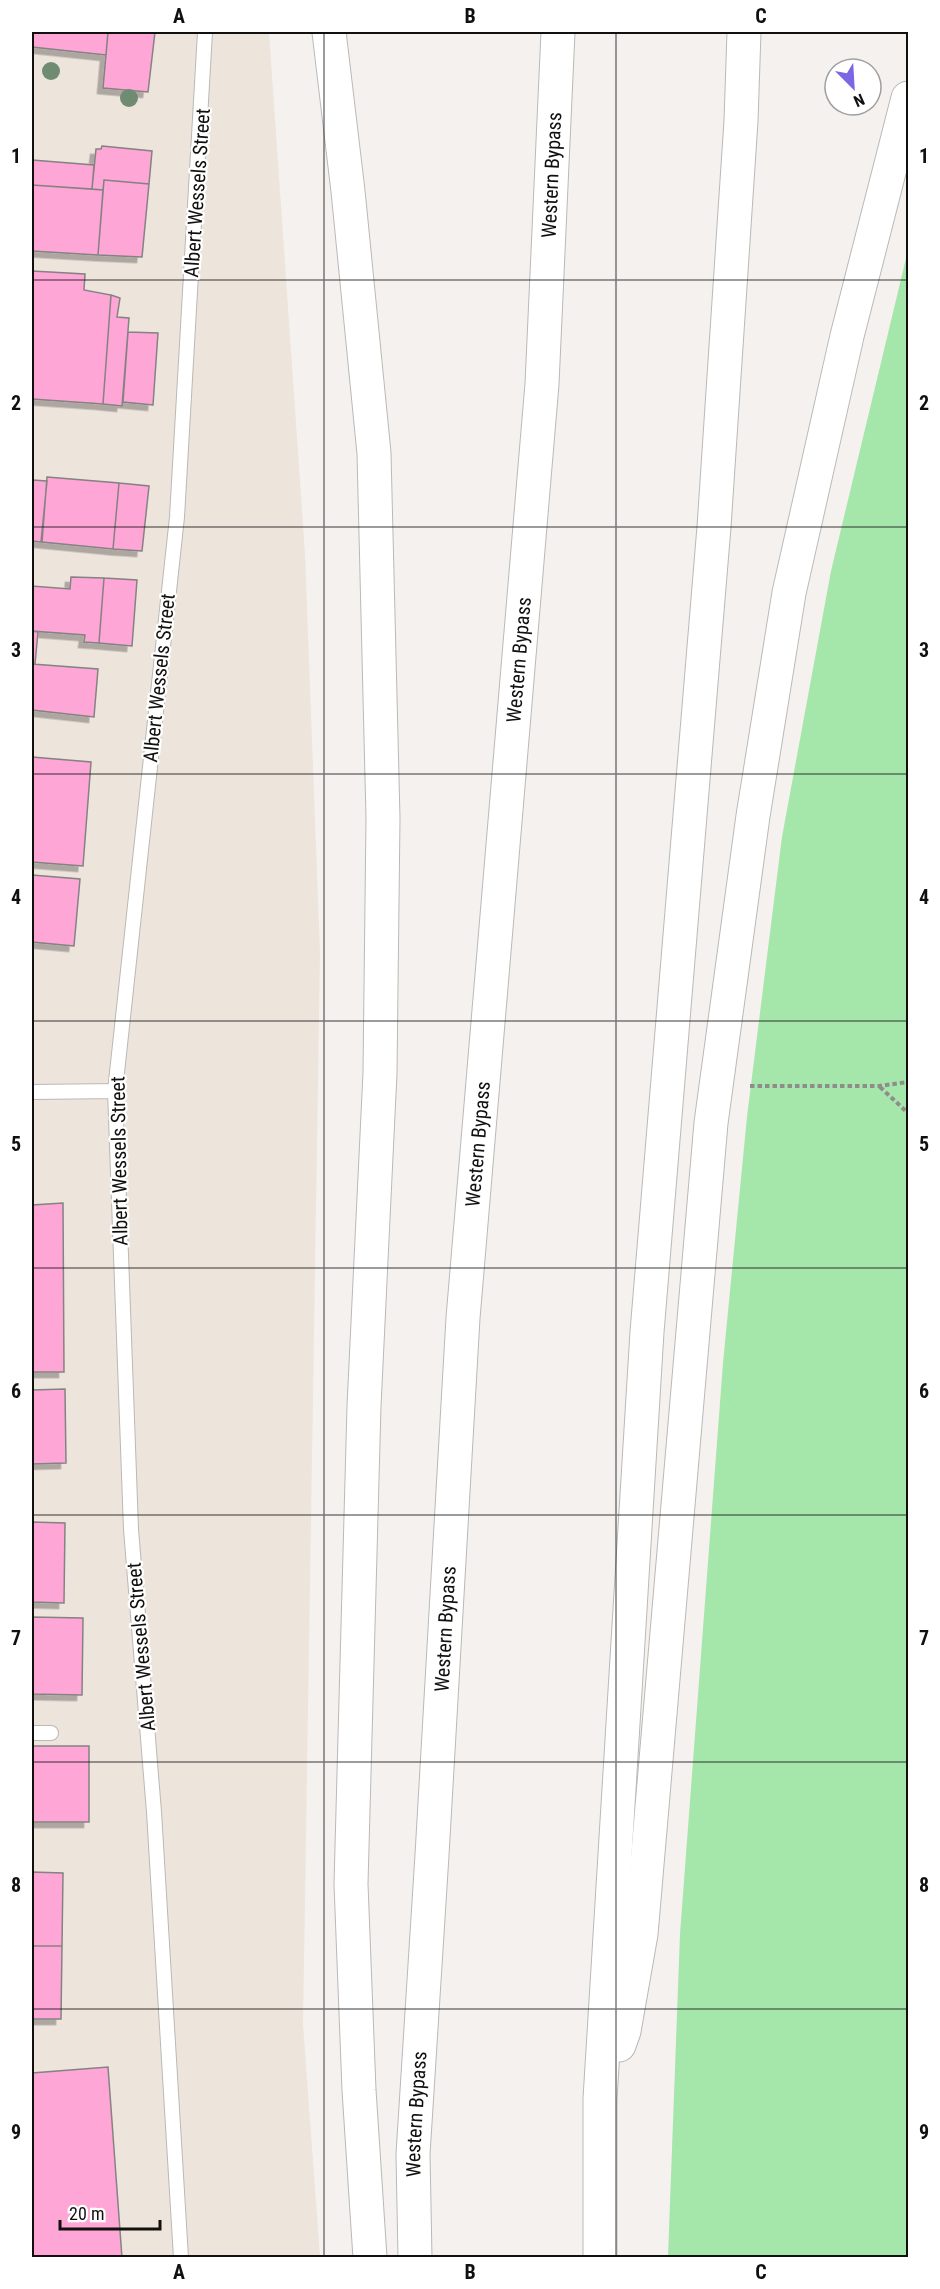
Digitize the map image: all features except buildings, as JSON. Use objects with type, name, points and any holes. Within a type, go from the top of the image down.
[{"type":"highway","points":[[329,32],[375,453],[383,818],[380,1073],[364,1406],[351,1884],[359,2090],[370,2258]]},
{"type":"highway","name":"Western Bypass","points":[[415,2258],[413,2154],[463,1318],[542,384],[558,32]]},
{"type":"highway","points":[[600,2258],[600,2099],[647,1332],[714,527],[741,121],[744,32]]},
{"type":"highway","points":[[600,2099],[624,2031],[641,1934],[677,1501],[716,1086],[753,816],[789,593],[847,336],[909,98]]},
{"type":"lane","name":"Albert Wessels Street","points":[[181,2258],[154,1812],[131,1529],[115,1091],[177,517],[205,32]]},
{"type":"lane","points":[[32,1092],[115,1091]]},
{"type":"lane","points":[[32,1733],[51,1733]]},
{"type":"path","points":[[716,1086],[879,1086],[909,1082]]},
{"type":"path","points":[[879,1086],[909,1113]]},
{"type":"shaded area","points":[[32,32],[269,32],[305,554],[320,954],[303,2024],[320,2257],[32,2258]]},
{"type":"green space","points":[[908,250],[908,2257],[668,2257],[680,1934],[723,1363],[747,1117],[782,837],[831,571]]}]
